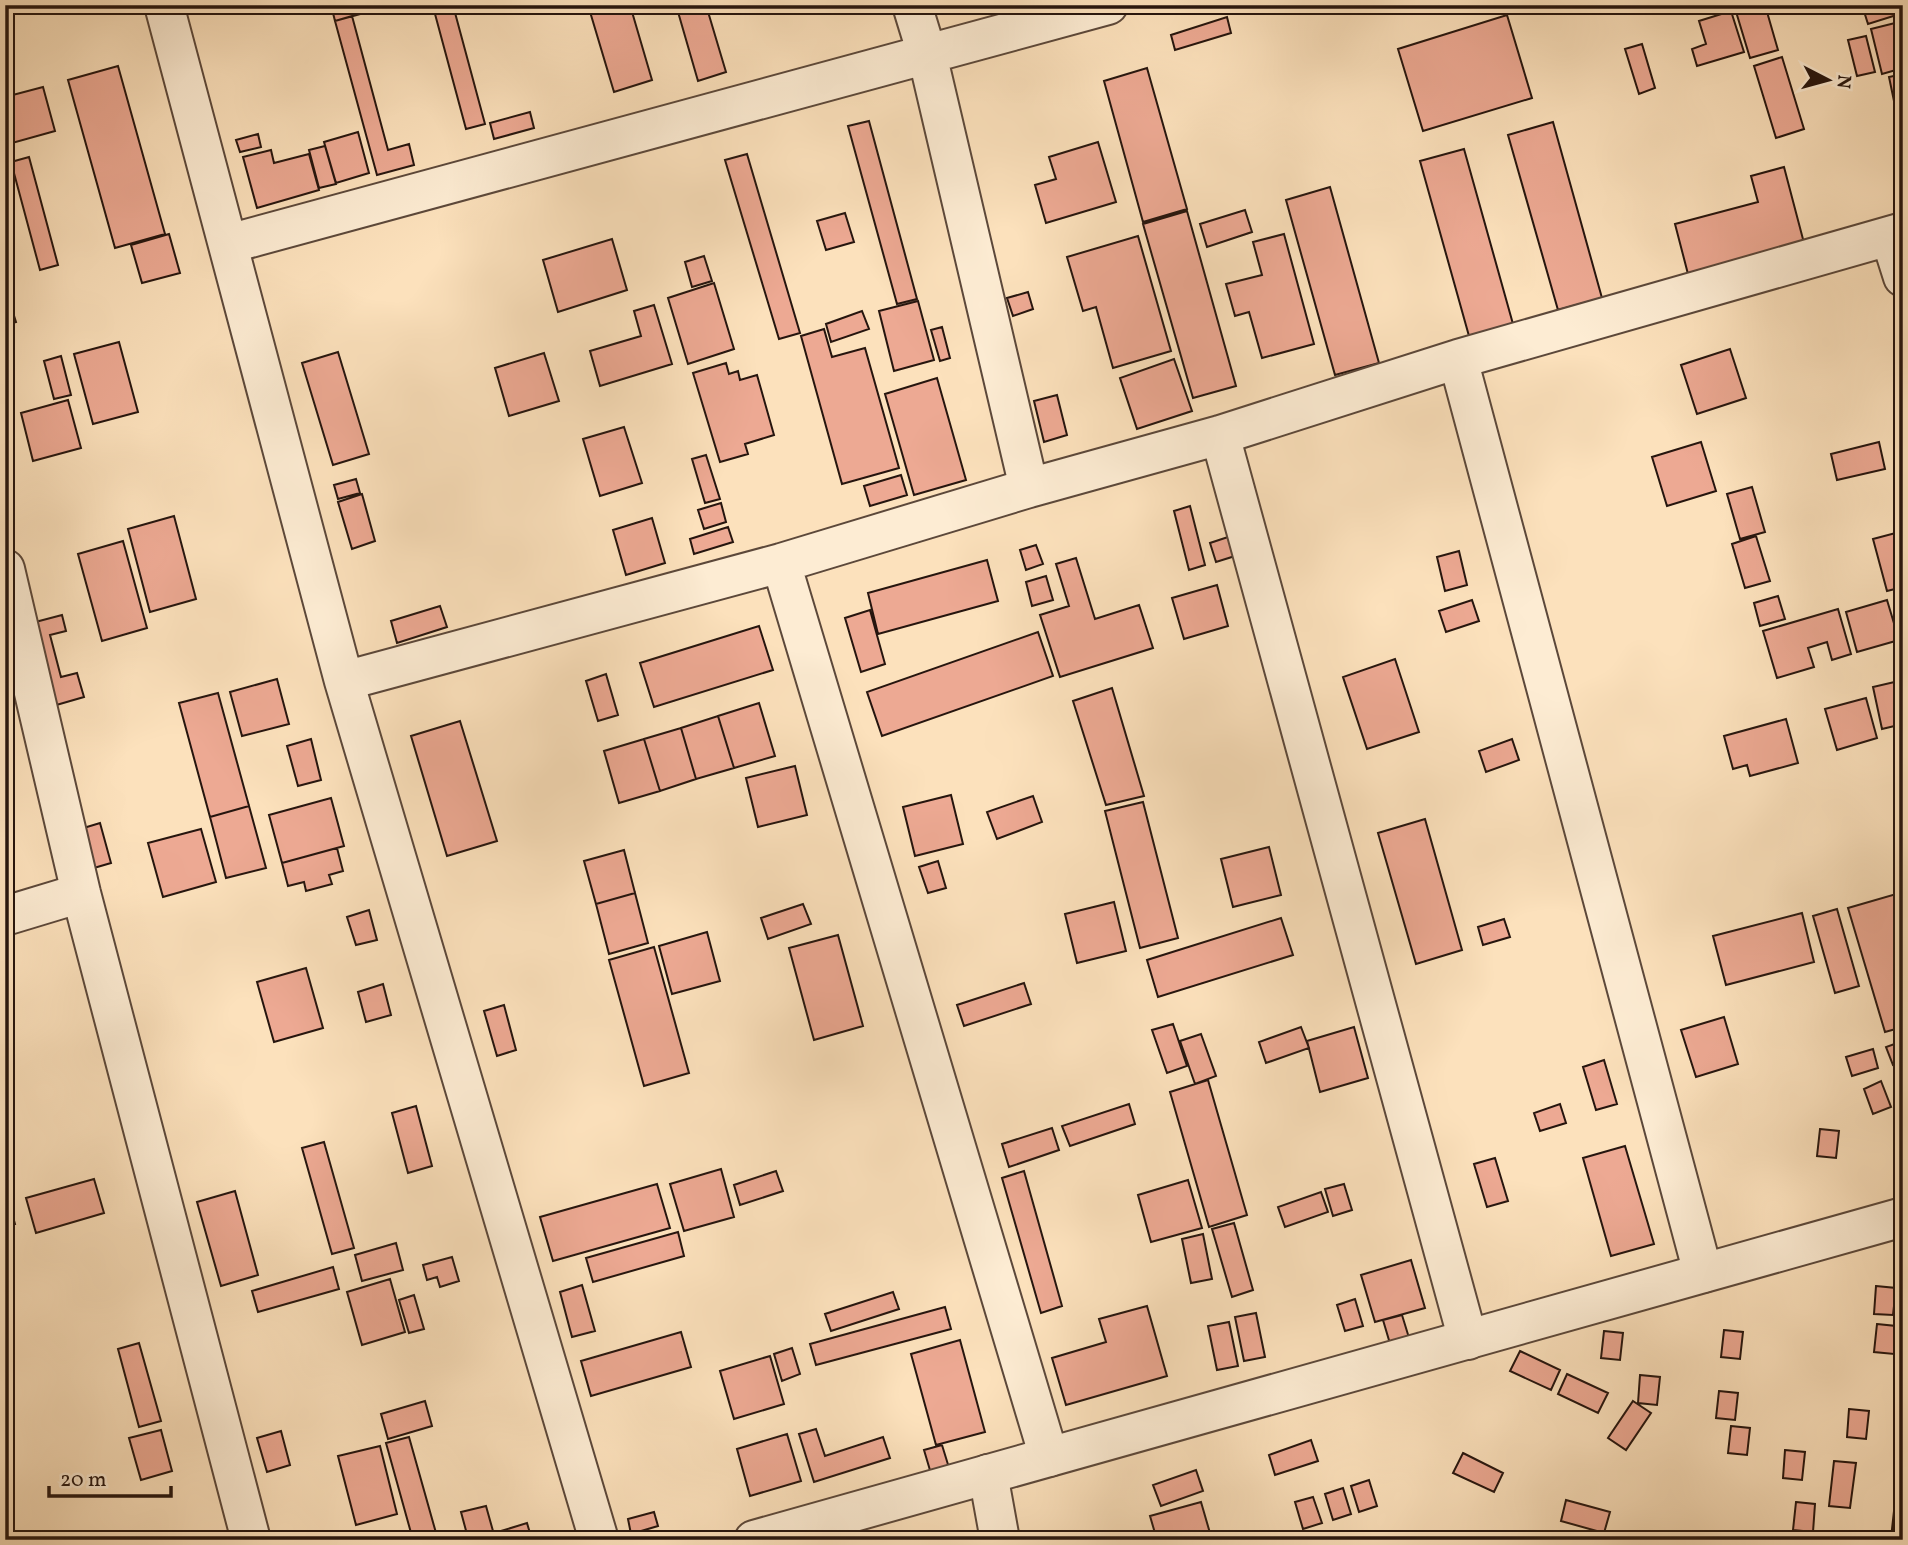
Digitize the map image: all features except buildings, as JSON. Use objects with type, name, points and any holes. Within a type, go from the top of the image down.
[{"type":"street","points":[[164,5],[344,681],[599,1540]]},
{"type":"street","points":[[912,5],[927,54],[1029,488]]},
{"type":"street","points":[[228,244],[1108,5]]},
{"type":"street","points":[[344,681],[781,562],[1029,488],[1220,435],[1458,359],[1897,234],[1903,276]]},
{"type":"street","points":[[1458,359],[1703,1273]]},
{"type":"street","points":[[1220,435],[1468,1340]]},
{"type":"street","points":[[781,562],[1049,1457]]},
{"type":"street","points":[[5,569],[81,893],[251,1540]]},
{"type":"street","points":[[5,916],[81,893]]},
{"type":"street","points":[[754,1540],[1903,1217]]},
{"type":"street","points":[[988,1474],[1000,1540]]}]
